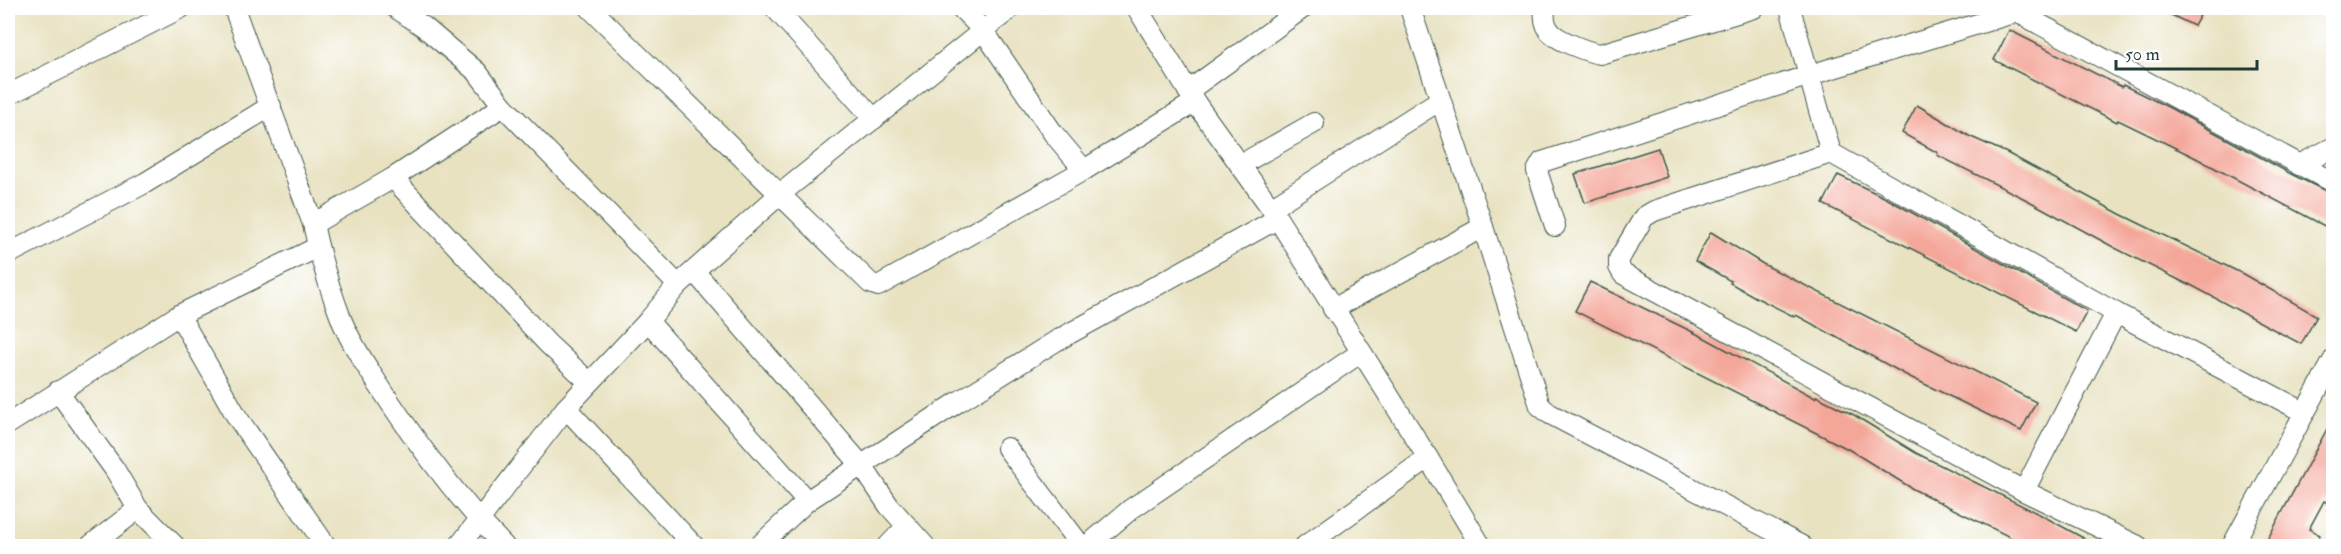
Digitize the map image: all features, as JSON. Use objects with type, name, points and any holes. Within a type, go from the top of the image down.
[{"type":"street","points":[[8,95],[181,8]]},
{"type":"street","points":[[234,8],[313,224],[342,322],[359,355],[400,417],[479,521],[504,546]]},
{"type":"street","points":[[396,8],[424,27],[477,72],[503,106],[678,285]]},
{"type":"street","points":[[590,8],[870,283],[878,286],[1084,170],[1191,97],[1301,8]]},
{"type":"street","points":[[775,8],[874,119]]},
{"type":"street","points":[[961,8],[983,30],[1053,133],[1084,170]]},
{"type":"street","points":[[459,546],[566,408],[648,321],[678,285],[779,195],[1011,8]]},
{"type":"street","points":[[1137,8],[1191,97],[1274,214],[1481,546]]},
{"type":"street","points":[[1410,8],[1484,227],[1540,406],[1550,414],[1802,546]]},
{"type":"street","points":[[1545,8],[1545,22],[1550,33],[1588,52],[1600,54],[1754,8]]},
{"type":"street","points":[[1790,8],[1831,153],[2116,313],[2304,412]]},
{"type":"street","points":[[1555,226],[1537,171],[1542,162],[2018,10],[2334,183]]},
{"type":"street","points":[[759,546],[807,501],[958,402],[1056,341],[1274,214],[1440,100]]},
{"type":"street","points":[[8,254],[145,183],[271,106]]},
{"type":"street","points":[[313,224],[393,178],[503,106]]},
{"type":"street","points":[[1240,165],[1314,123]]},
{"type":"street","points":[[2299,165],[2334,147]]},
{"type":"street","points":[[1831,153],[1654,211],[1644,217],[1619,259],[1619,267],[1623,274],[2024,491],[2138,546]]},
{"type":"street","points":[[393,178],[548,344],[589,382]]},
{"type":"street","points":[[1333,309],[1484,227]]},
{"type":"street","points":[[8,424],[179,315],[318,247]]},
{"type":"street","points":[[694,271],[862,466],[889,506],[925,546]]},
{"type":"street","points":[[2024,491],[2116,313]]},
{"type":"street","points":[[179,315],[237,417],[326,546]]},
{"type":"street","points":[[648,321],[807,501]]},
{"type":"street","points":[[1087,546],[1131,509],[1360,352]]},
{"type":"street","points":[[2232,546],[2334,358]]},
{"type":"street","points":[[58,391],[109,461],[138,509],[176,546]]},
{"type":"street","points":[[566,408],[694,546]]},
{"type":"street","points":[[1007,448],[1081,546]]},
{"type":"street","points":[[1305,546],[1428,458]]},
{"type":"street","points":[[90,546],[138,509]]},
{"type":"street","points":[[888,546],[907,526]]},
{"type":"building","points":[[2157,8],[2204,8],[2194,26]]},
{"type":"building","points":[[2009,30],[2122,87],[2123,85],[2170,108],[2334,195],[2334,231],[2194,157],[2118,120],[2117,122],[1994,60]]},
{"type":"building","points":[[1917,105],[1969,136],[2007,153],[2120,214],[2243,274],[2317,316],[2301,344],[1937,155],[1938,153],[1902,133]]},
{"type":"building","points":[[1658,148],[1667,177],[1585,203],[1575,174]]},
{"type":"building","points":[[1838,175],[1886,198],[2087,311],[2076,332],[1823,204]]},
{"type":"building","points":[[1711,232],[1763,264],[2036,402],[2021,431],[1908,376],[1796,315],[1795,317],[1757,298],[1695,261]]},
{"type":"building","points":[[1590,282],[1703,337],[1815,398],[1816,396],[1854,415],[1916,453],[2098,546],[2028,546],[1913,489],[1848,449],[1575,311]]},
{"type":"building","points":[[2334,416],[2334,506],[2324,501],[2309,529],[2320,535],[2314,546],[2264,546]]}]
